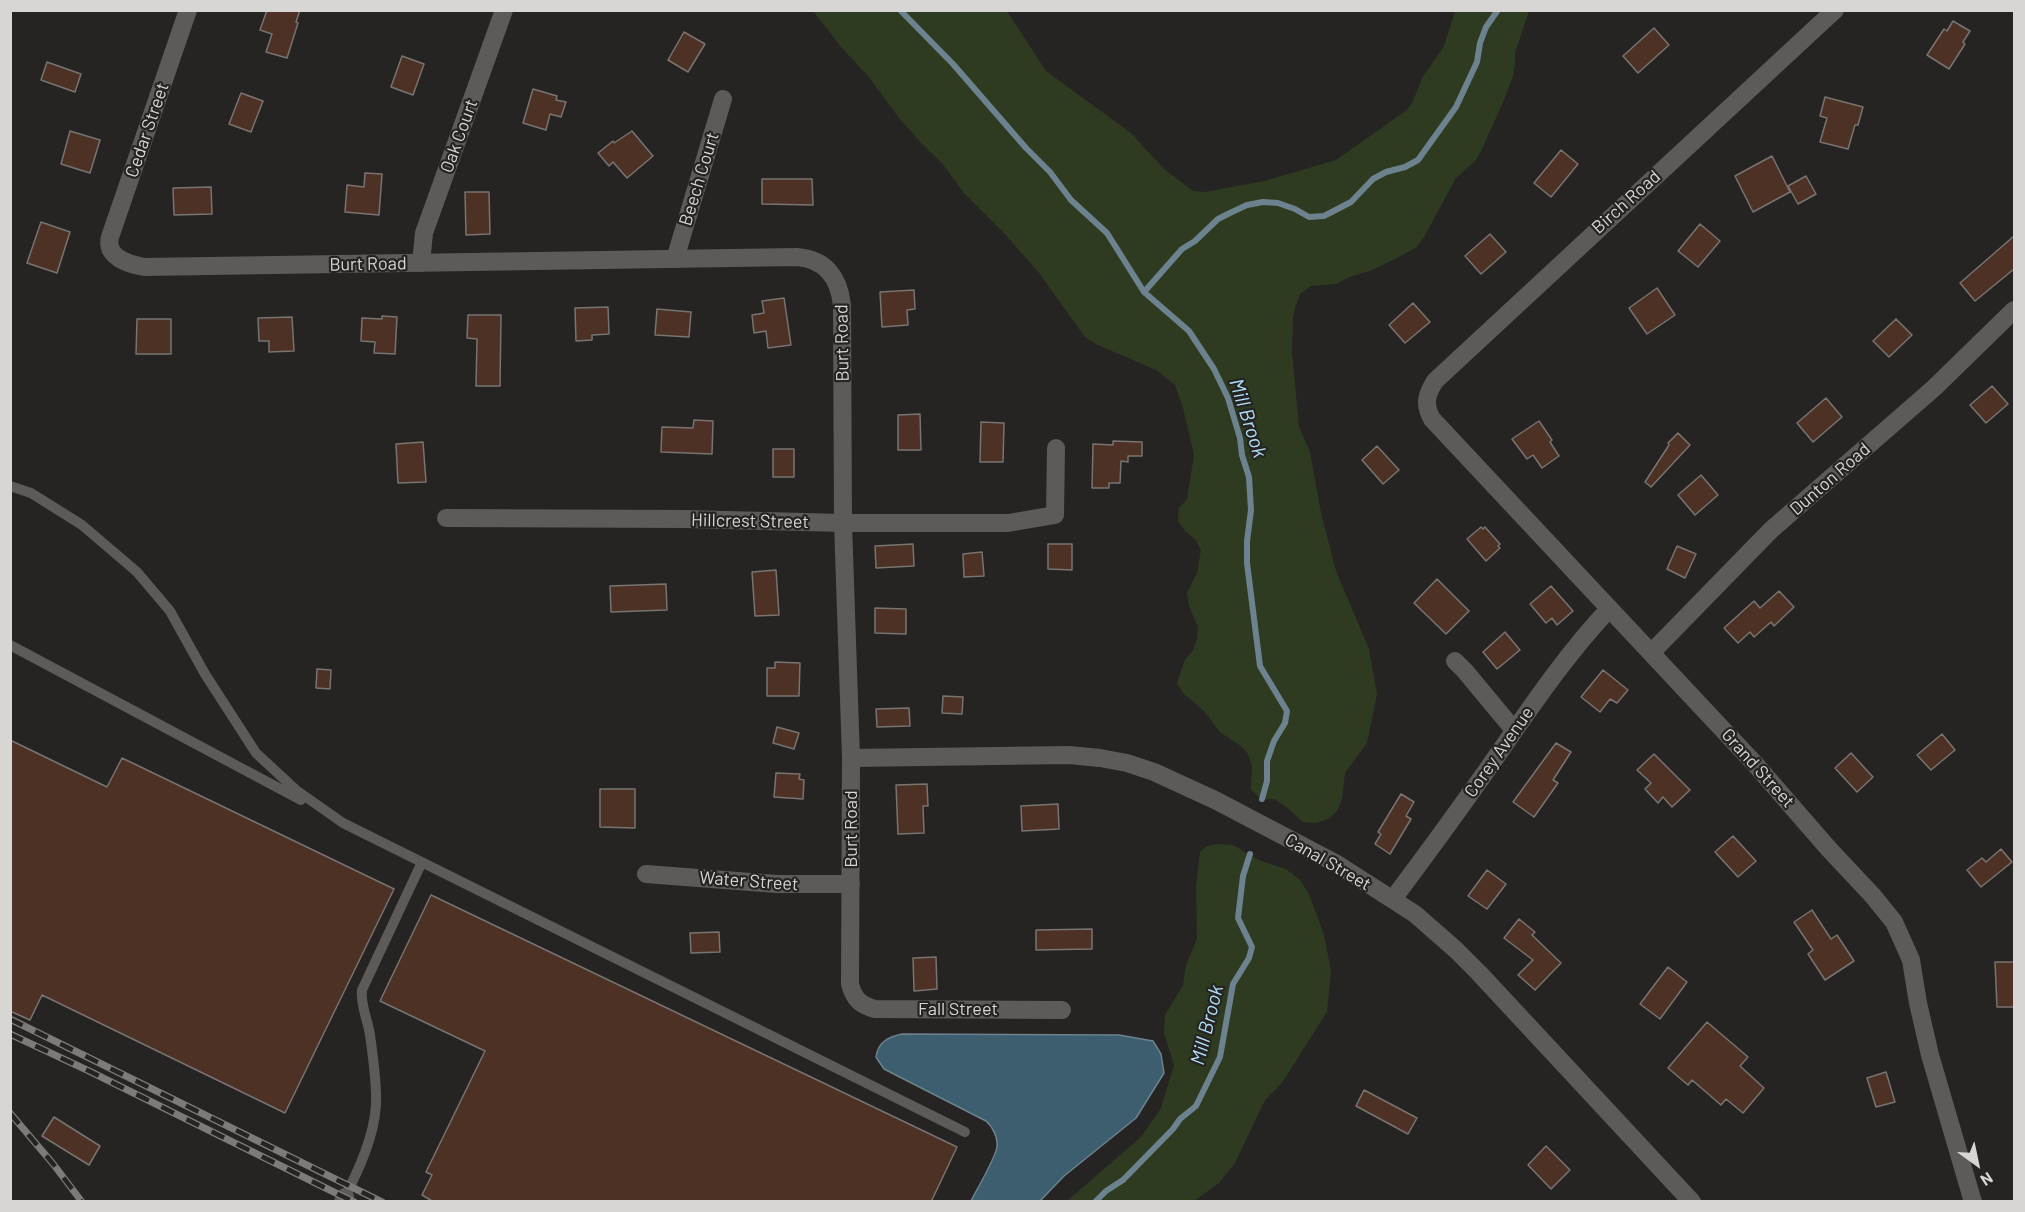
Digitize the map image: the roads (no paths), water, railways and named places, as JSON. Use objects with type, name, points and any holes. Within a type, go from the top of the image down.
[{"type":"street","name":"Cedar Street","points":[[110,250],[108,244],[110,237],[188,10]]},
{"type":"street","name":"Oak Court","points":[[421,263],[424,233],[504,10]]},
{"type":"street","name":"Birch Road","points":[[1426,401],[1435,381],[1835,10]]},
{"type":"street","name":"Beech Court","points":[[675,259],[723,99]]},
{"type":"street","name":"Burt Road","points":[[110,250],[126,263],[144,267],[808,258],[823,265],[834,277],[841,297],[843,322],[843,523],[851,758],[850,984],[857,1001]]},
{"type":"street","name":"Dunton Road","points":[[1652,653],[1772,530],[1934,388],[2014,310]]},
{"type":"street","name":"Grand Street","points":[[1426,401],[1427,410],[1432,419],[1755,764],[1887,913],[1899,931],[1911,960],[1930,1055],[1972,1202]]},
{"type":"street","name":"Hillcrest Street","points":[[446,518],[1008,523],[1055,515],[1056,448]]},
{"type":"street","name":"Corey Avenue","points":[[1393,899],[1482,778],[1573,648],[1610,609]]},
{"type":"street","points":[[1455,662],[1514,730]]},
{"type":"street","name":"Canal Street","points":[[851,758],[1069,755],[1127,763],[1174,780],[1337,864],[1415,914],[1471,965],[1692,1202]]},
{"type":"street","name":"Water Street","points":[[646,874],[777,884],[851,884]]},
{"type":"street","name":"Fall Street","points":[[857,1001],[874,1009],[1062,1010]]},
{"type":"lane","points":[[10,486],[31,493],[82,525],[136,572],[170,611],[205,674],[256,753],[296,790],[343,823]]},
{"type":"lane","points":[[10,645],[343,823],[965,1132]]},
{"type":"lane","points":[[344,1199],[361,1163],[374,1121],[376,1104],[370,1033],[362,1002],[362,990],[422,862]]},
{"type":"water","points":[[902,1034],[1119,1035],[1153,1041],[1161,1054],[1164,1073],[1136,1118],[1064,1176],[1040,1201],[971,1201],[996,1152],[997,1144],[994,1133],[986,1121],[884,1069],[876,1057],[881,1044]]},
{"type":"waterway","name":"Mill Brook","points":[[900,10],[953,64],[1026,148],[1050,172],[1071,200],[1107,233],[1144,292],[1189,331],[1214,369],[1228,398],[1249,477],[1251,510],[1247,563],[1260,666],[1287,711],[1285,723],[1274,741],[1267,761],[1267,781],[1262,799]]},
{"type":"waterway","points":[[1144,292],[1182,249],[1195,241],[1218,219],[1232,212],[1247,205],[1263,202],[1278,203],[1309,217],[1324,216],[1351,202],[1373,179],[1418,160],[1456,107],[1477,62],[1480,43],[1486,27],[1498,10]]},
{"type":"waterway","name":"Mill Brook","points":[[1095,1202],[1106,1191],[1123,1180],[1180,1119],[1196,1106],[1220,1057],[1233,984],[1249,958],[1252,947],[1238,918],[1243,876],[1250,854]]},
{"type":"railway","points":[[10,1019],[382,1202]]},
{"type":"railway","points":[[10,1034],[354,1202]]},
{"type":"railway","points":[[10,1113],[82,1202]]}]
